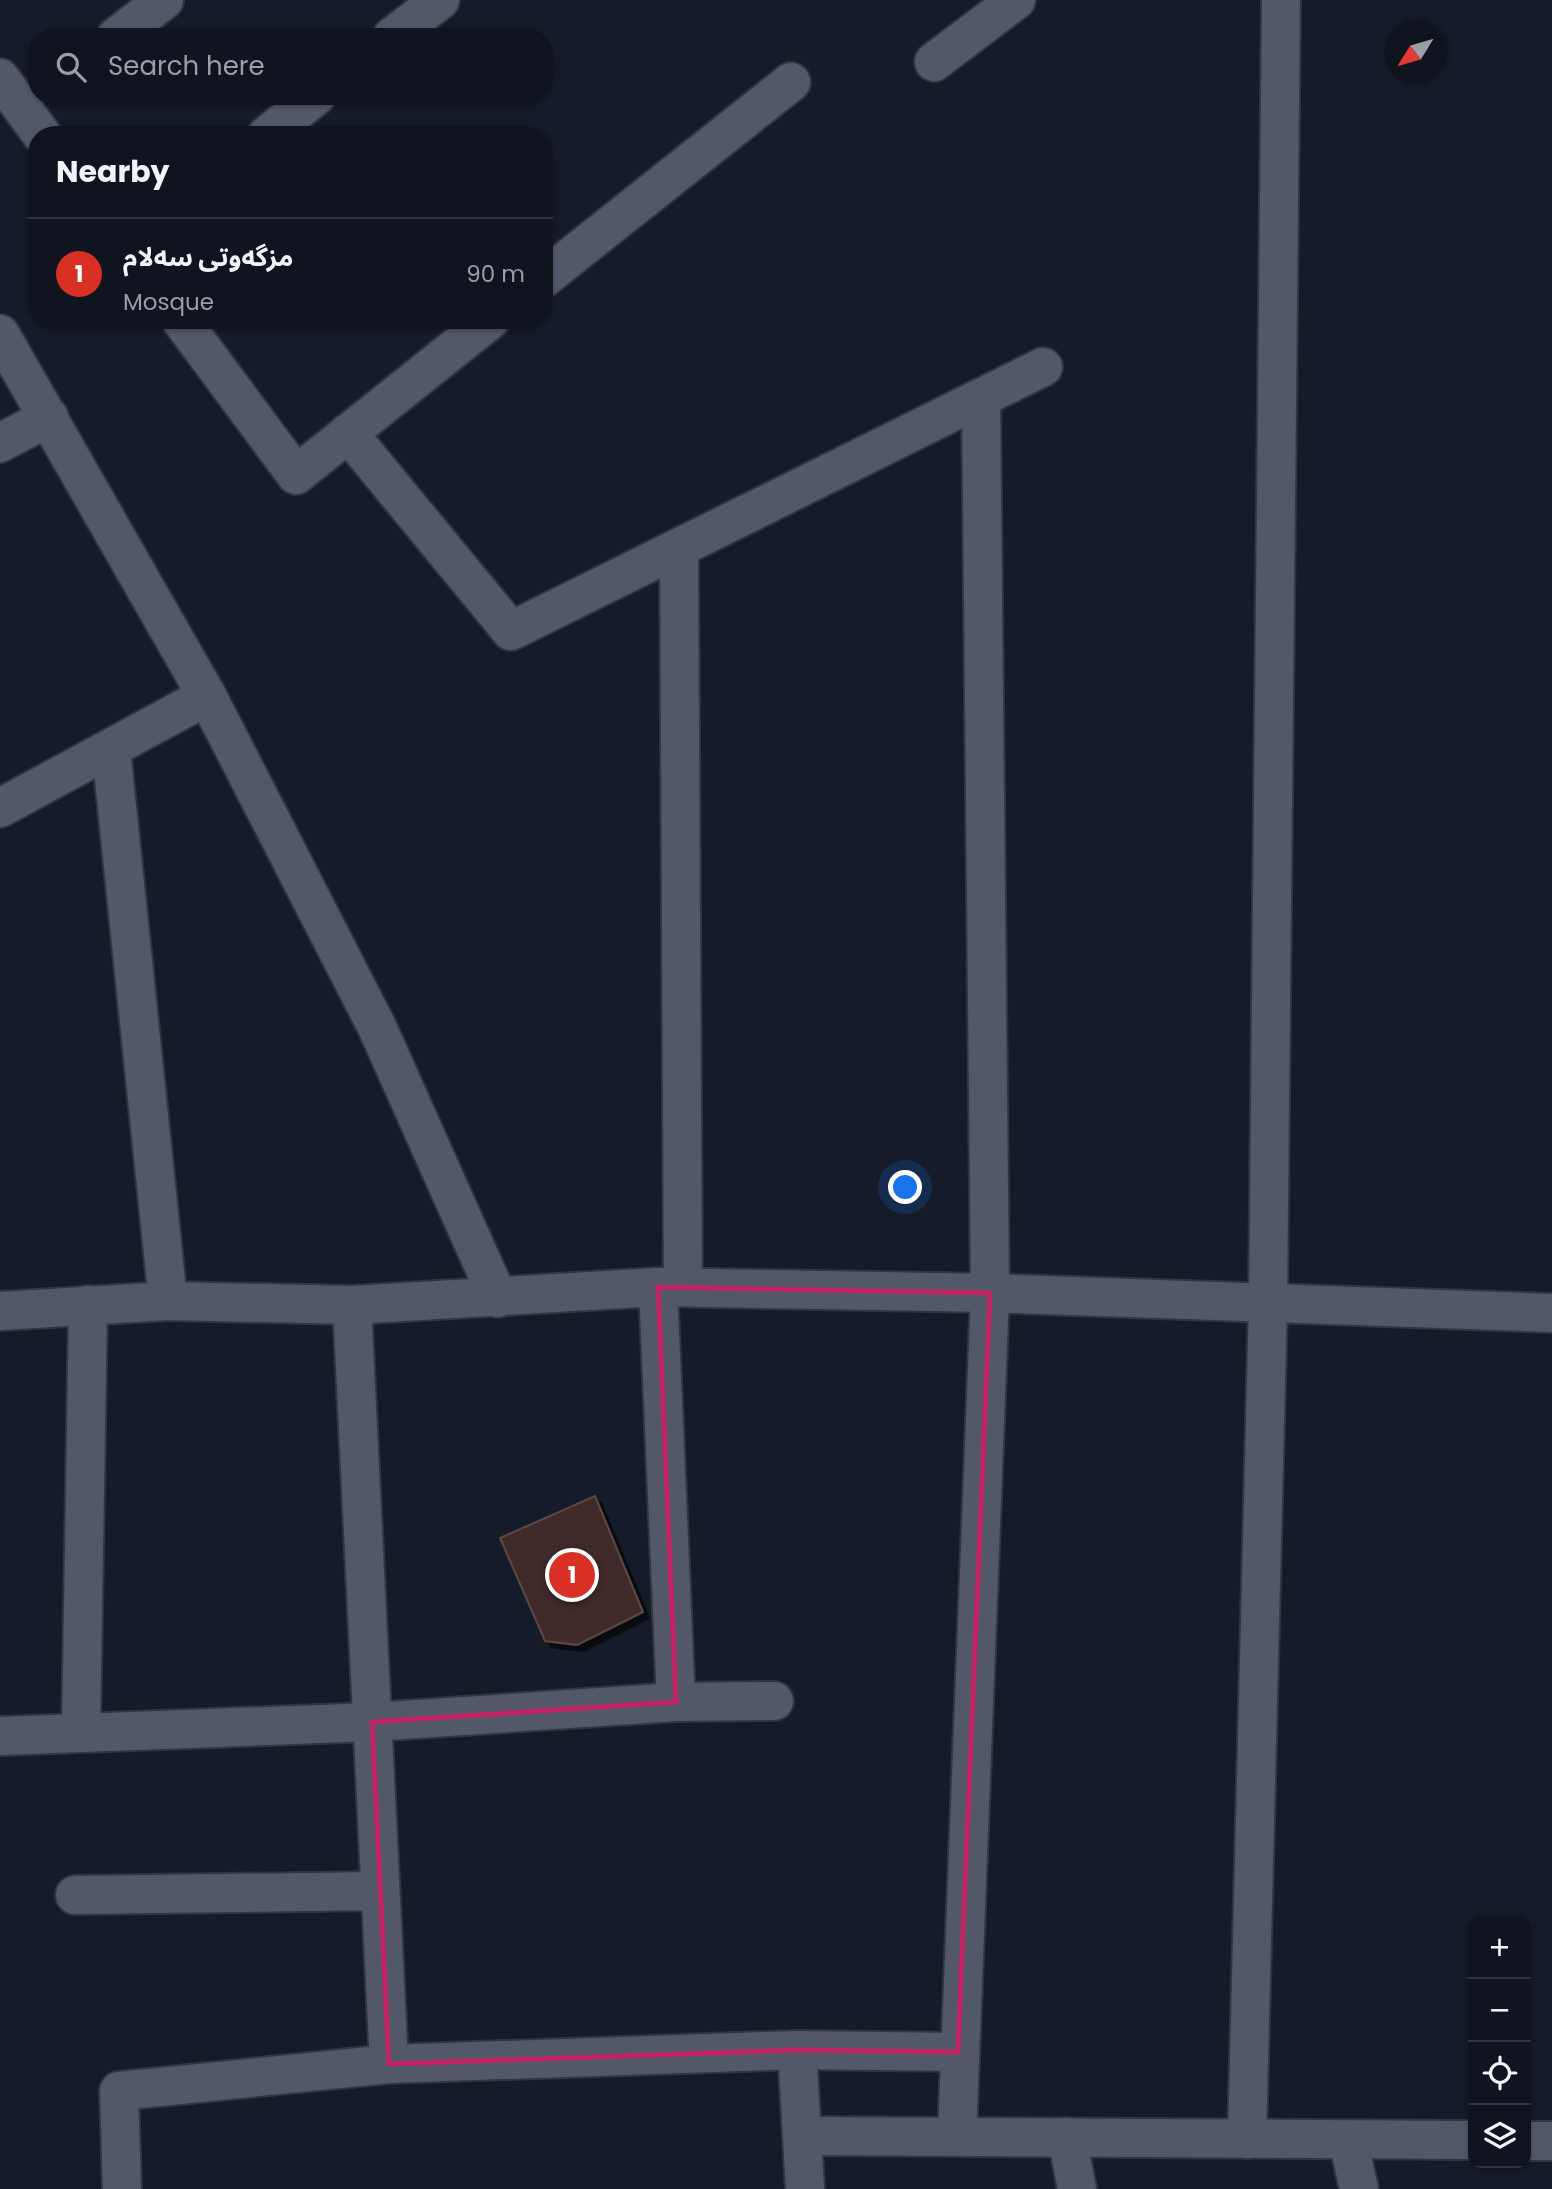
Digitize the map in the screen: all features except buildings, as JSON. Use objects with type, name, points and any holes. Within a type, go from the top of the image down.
[{"type":"street","points":[[128,28],[164,0]]},
{"type":"street","points":[[404,28],[440,0]]},
{"type":"street","points":[[934,62],[1016,0]]},
{"type":"street","points":[[1247,2139],[1268,1303],[1280,0]]},
{"type":"street","points":[[553,271],[791,82]]},
{"type":"street","points":[[278,126],[305,105]]},
{"type":"street","points":[[188,329],[296,475],[479,329]]},
{"type":"street","points":[[0,334],[207,696],[377,1027],[498,1298]]},
{"type":"street","points":[[348,433],[512,631],[1043,367]]},
{"type":"street","points":[[957,2136],[958,2052],[990,1293],[981,398]]},
{"type":"street","points":[[0,443],[49,417]]},
{"type":"street","points":[[676,1702],[671,1287],[679,550]]},
{"type":"street","points":[[0,808],[207,696]]},
{"type":"street","points":[[111,749],[168,1301]]},
{"type":"street","points":[[0,1311],[168,1301],[352,1305],[671,1287],[990,1293],[1552,1313]]},
{"type":"street","points":[[81,1732],[88,1305]]},
{"type":"street","points":[[352,1305],[389,2064]]},
{"type":"street","points":[[0,1736],[372,1722],[676,1702],[774,1701]]},
{"type":"street","points":[[75,1895],[380,1891]]},
{"type":"street","points":[[122,2189],[119,2091],[389,2064],[797,2050],[958,2052]]},
{"type":"street","points":[[797,2050],[805,2189]]},
{"type":"street","points":[[802,2136],[1468,2140]]},
{"type":"street","points":[[1067,2137],[1077,2189]]},
{"type":"street","points":[[1348,2140],[1359,2189]]},
{"type":"street","points":[[1531,2141],[1552,2141]]},
{"type":"highlighted area","points":[[658,1287],[990,1293],[958,2052],[797,2050],[389,2064],[372,1722],[676,1702]]},
{"type":"place","name":"مزگەوتی سەلام","points":[[572,1575]]}]
